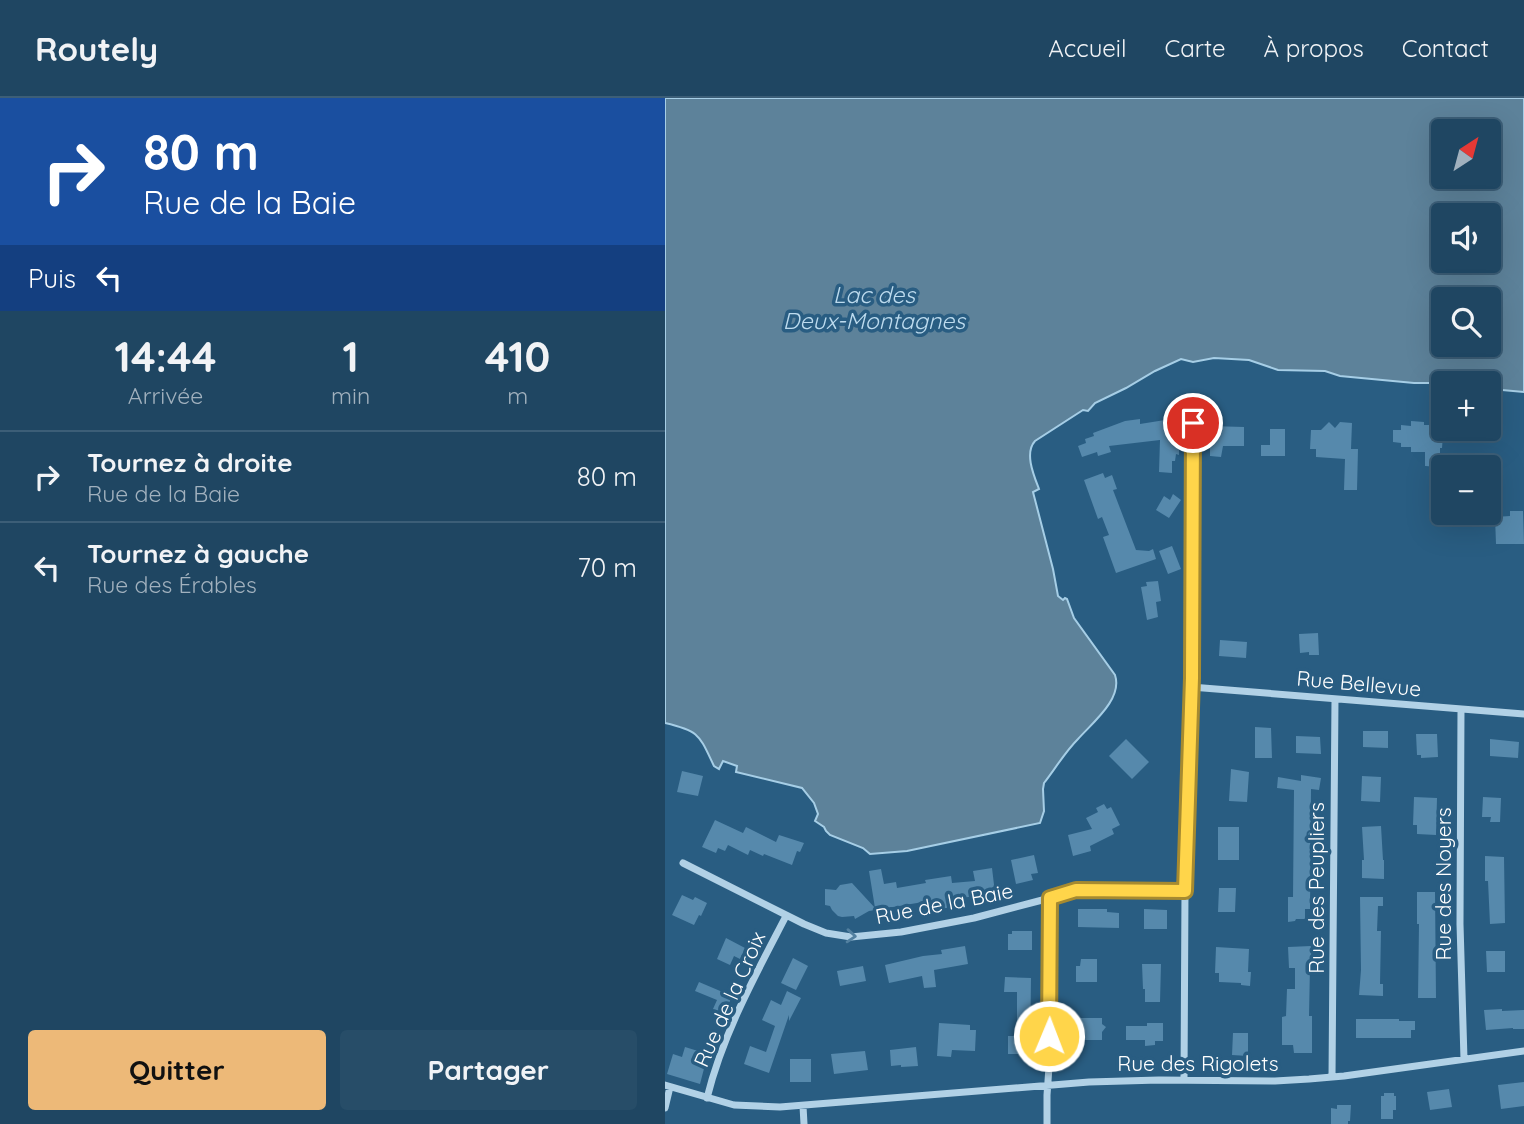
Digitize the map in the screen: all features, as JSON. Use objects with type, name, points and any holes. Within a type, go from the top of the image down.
[{"type":"street","points":[[1184,1080],[1193,423]]},
{"type":"street","name":"Rue Bellevue","points":[[1191,687],[1524,714]]},
{"type":"street","name":"Rue des Peupliers","points":[[1332,1077],[1335,699]]},
{"type":"street","name":"Rue des Noyers","points":[[1461,709],[1460,924],[1464,1059]]},
{"type":"street","name":"Rue de la Baie","points":[[683,863],[786,916],[827,933],[851,937],[901,932],[965,919],[1076,890],[1185,891]]},
{"type":"street","points":[[1047,1124],[1050,898]]},
{"type":"street","name":"Rue de la Croix","points":[[707,1098],[726,1040],[786,916]]},
{"type":"street","name":"Rue des Rigolets","points":[[668,1086],[743,1106],[780,1107],[1048,1084],[1135,1080],[1275,1081],[1332,1077],[1524,1051]]},
{"type":"street","points":[[665,1108],[668,1086]]},
{"type":"street","points":[[803,1106],[804,1124]]},
{"type":"water","name":"Lac des Deux-Montagnes","points":[[665,98],[1524,98],[1524,392],[1501,390],[1501,371],[1431,371],[1431,383],[1414,383],[1340,376],[1325,371],[1278,370],[1249,360],[1214,358],[1193,362],[1181,359],[1095,403],[1088,411],[1083,410],[1035,441],[1030,458],[1039,489],[1033,492],[1058,596],[1063,600],[1067,599],[1074,618],[1115,675],[1116,684],[1111,702],[1069,749],[1044,783],[1044,811],[1040,823],[907,851],[870,854],[863,848],[830,835],[815,821],[818,814],[814,803],[802,788],[736,772],[737,766],[723,761],[719,769],[714,766],[697,736],[665,723]]},
{"type":"building","points":[[1140,419],[1140,424],[1180,420],[1179,455],[1176,454],[1175,461],[1172,461],[1172,473],[1159,472],[1160,440],[1109,446],[1111,452],[1098,456],[1097,452],[1082,457],[1078,446],[1086,443],[1085,439],[1094,436],[1093,433],[1125,421]]},
{"type":"building","points":[[1411,421],[1431,425],[1431,441],[1443,441],[1440,455],[1431,455],[1431,466],[1425,466],[1425,452],[1411,452],[1411,447],[1401,447],[1401,443],[1393,442],[1393,430],[1401,430],[1401,425],[1411,426]]},
{"type":"building","points":[[1329,422],[1335,428],[1340,422],[1352,423],[1351,449],[1358,449],[1357,490],[1344,490],[1345,459],[1316,457],[1316,449],[1310,449],[1311,430],[1321,430]]},
{"type":"building","points":[[1210,426],[1244,427],[1244,446],[1223,446],[1221,457],[1210,456]]},
{"type":"building","points":[[1270,429],[1285,429],[1285,456],[1261,456],[1261,445],[1270,445]]},
{"type":"building","points":[[1103,473],[1105,478],[1112,475],[1117,489],[1113,490],[1136,550],[1153,549],[1156,559],[1116,573],[1103,537],[1109,535],[1102,517],[1098,519],[1084,480]]},
{"type":"building","points":[[1173,494],[1181,500],[1169,518],[1156,510],[1164,496],[1170,500]]},
{"type":"building","points":[[1510,511],[1523,511],[1524,544],[1496,544],[1495,525],[1501,525],[1501,517],[1510,516]]},
{"type":"building","points":[[1172,546],[1181,569],[1168,574],[1159,551]]},
{"type":"building","points":[[1158,581],[1161,601],[1156,602],[1158,617],[1147,620],[1141,587],[1147,586],[1146,582]]},
{"type":"building","points":[[1318,633],[1319,655],[1300,653],[1299,634]]},
{"type":"building","points":[[1220,640],[1247,642],[1246,658],[1219,656]]},
{"type":"building","points":[[1255,727],[1271,728],[1272,758],[1255,758]]},
{"type":"building","points":[[1363,731],[1388,731],[1388,748],[1363,747]]},
{"type":"building","points":[[1416,734],[1437,734],[1438,757],[1421,758],[1421,755],[1417,755]]},
{"type":"building","points":[[1296,736],[1320,737],[1321,754],[1296,753]]},
{"type":"building","points":[[1126,739],[1149,762],[1132,779],[1109,756]]},
{"type":"building","points":[[1490,739],[1519,742],[1518,758],[1490,756]]},
{"type":"building","points":[[1231,769],[1249,772],[1247,802],[1229,801]]},
{"type":"building","points":[[682,771],[703,776],[698,796],[677,792]]},
{"type":"building","points":[[1301,775],[1321,778],[1319,790],[1311,789],[1310,909],[1305,909],[1305,919],[1288,922],[1288,897],[1293,897],[1294,790],[1277,788],[1278,777],[1301,781]]},
{"type":"building","points":[[1362,776],[1381,777],[1380,802],[1361,801]]},
{"type":"building","points":[[1414,797],[1437,798],[1436,835],[1417,834],[1417,825],[1413,825]]},
{"type":"building","points":[[1483,797],[1501,798],[1500,822],[1490,822],[1491,817],[1482,817]]},
{"type":"building","points":[[1104,804],[1107,809],[1111,807],[1120,825],[1112,829],[1114,834],[1090,846],[1091,851],[1073,856],[1068,835],[1092,829],[1086,818],[1098,812],[1096,808]]},
{"type":"building","points":[[715,820],[743,833],[746,827],[776,842],[779,835],[804,843],[800,852],[797,851],[792,865],[750,850],[748,855],[728,845],[725,851],[718,848],[716,853],[702,847]]},
{"type":"building","points":[[1381,826],[1384,879],[1362,878],[1362,827]]},
{"type":"building","points":[[1218,827],[1239,827],[1239,860],[1218,860]]},
{"type":"building","points":[[1034,855],[1038,873],[1031,874],[1033,880],[1016,884],[1011,860]]},
{"type":"building","points":[[1485,856],[1504,857],[1505,923],[1490,924]]},
{"type":"building","points":[[992,868],[995,893],[955,899],[956,906],[941,909],[939,901],[929,901],[869,911],[855,919],[854,916],[838,916],[830,906],[825,905],[825,889],[836,890],[840,885],[852,883],[875,908],[869,871],[881,869],[884,884],[896,882],[897,888],[951,876],[952,883],[975,881],[973,871]]},
{"type":"building","points":[[1219,888],[1236,888],[1235,912],[1218,912]]},
{"type":"building","points":[[1417,892],[1435,892],[1436,998],[1418,998]]},
{"type":"building","points":[[682,895],[707,903],[694,925],[672,915]]},
{"type":"building","points":[[1360,897],[1383,897],[1383,906],[1378,906],[1377,931],[1381,931],[1380,984],[1383,984],[1383,996],[1359,995]]},
{"type":"building","points":[[1078,909],[1107,909],[1107,912],[1119,913],[1119,928],[1078,927]]},
{"type":"building","points":[[1144,909],[1167,910],[1167,929],[1144,929]]},
{"type":"building","points":[[1012,931],[1032,931],[1032,950],[1008,950],[1008,934],[1012,934]]},
{"type":"building","points":[[726,938],[745,948],[740,959],[734,956],[730,965],[717,959]]},
{"type":"building","points":[[965,946],[968,964],[934,970],[936,987],[924,988],[922,976],[889,983],[885,965],[942,954],[941,950]]},
{"type":"building","points":[[1311,946],[1309,1016],[1312,1016],[1312,1053],[1294,1053],[1293,1045],[1282,1045],[1282,1017],[1286,1016],[1287,989],[1295,989],[1295,968],[1289,968],[1288,947]]},
{"type":"building","points":[[1216,947],[1249,949],[1250,986],[1219,982],[1219,973],[1215,973]]},
{"type":"building","points":[[1486,951],[1505,951],[1505,972],[1487,972]]},
{"type":"building","points":[[793,958],[808,966],[796,990],[781,983]]},
{"type":"building","points":[[1081,959],[1097,959],[1097,982],[1076,982],[1076,966],[1080,966]]},
{"type":"building","points":[[1142,964],[1161,964],[1160,1002],[1145,1002]]},
{"type":"building","points":[[863,966],[866,981],[840,986],[837,971]]},
{"type":"building","points":[[1005,977],[1031,978],[1030,1052],[1023,1060],[1021,1054],[1008,1054],[1008,1036],[1015,1036],[1017,1030],[1017,992],[1004,992]]},
{"type":"building","points":[[699,982],[732,996],[725,1013],[713,1009],[717,1000],[695,991]]},
{"type":"building","points":[[787,991],[801,998],[789,1021],[789,1015],[769,1073],[744,1064],[750,1046],[766,1052],[775,1026],[762,1020],[771,1000],[781,1005]]},
{"type":"building","points":[[1484,1010],[1524,1010],[1524,1029],[1486,1030]]},
{"type":"building","points":[[1078,1018],[1102,1018],[1102,1024],[1106,1027],[1102,1032],[1102,1040],[1078,1040]]},
{"type":"building","points":[[1356,1019],[1415,1021],[1415,1030],[1411,1030],[1411,1038],[1356,1038]]},
{"type":"building","points":[[939,1023],[970,1025],[970,1030],[976,1030],[975,1051],[952,1050],[951,1057],[937,1056]]},
{"type":"building","points":[[1147,1023],[1163,1023],[1163,1041],[1155,1041],[1155,1045],[1145,1046],[1145,1040],[1126,1040],[1126,1026],[1147,1026]]},
{"type":"building","points":[[1233,1033],[1248,1033],[1248,1056],[1232,1055]]},
{"type":"building","points":[[685,1047],[698,1051],[696,1058],[706,1061],[700,1084],[667,1074],[673,1054],[682,1057]]},
{"type":"building","points":[[916,1047],[918,1066],[891,1066],[890,1050]]},
{"type":"building","points":[[865,1051],[868,1070],[834,1074],[831,1054]]},
{"type":"building","points":[[790,1059],[811,1059],[811,1082],[790,1082]]},
{"type":"building","points":[[1524,1082],[1524,1106],[1501,1109],[1498,1085]]},
{"type":"building","points":[[1449,1089],[1452,1107],[1430,1110],[1427,1092]]},
{"type":"building","points":[[1384,1093],[1394,1093],[1396,1096],[1393,1119],[1381,1119],[1381,1096],[1384,1096]]},
{"type":"building","points":[[1337,1105],[1351,1105],[1348,1124],[1331,1124],[1331,1108],[1337,1109]]},
{"type":"route","points":[[1049,1036],[1050,898],[1076,890],[1185,891],[1192,678],[1193,423]]}]
